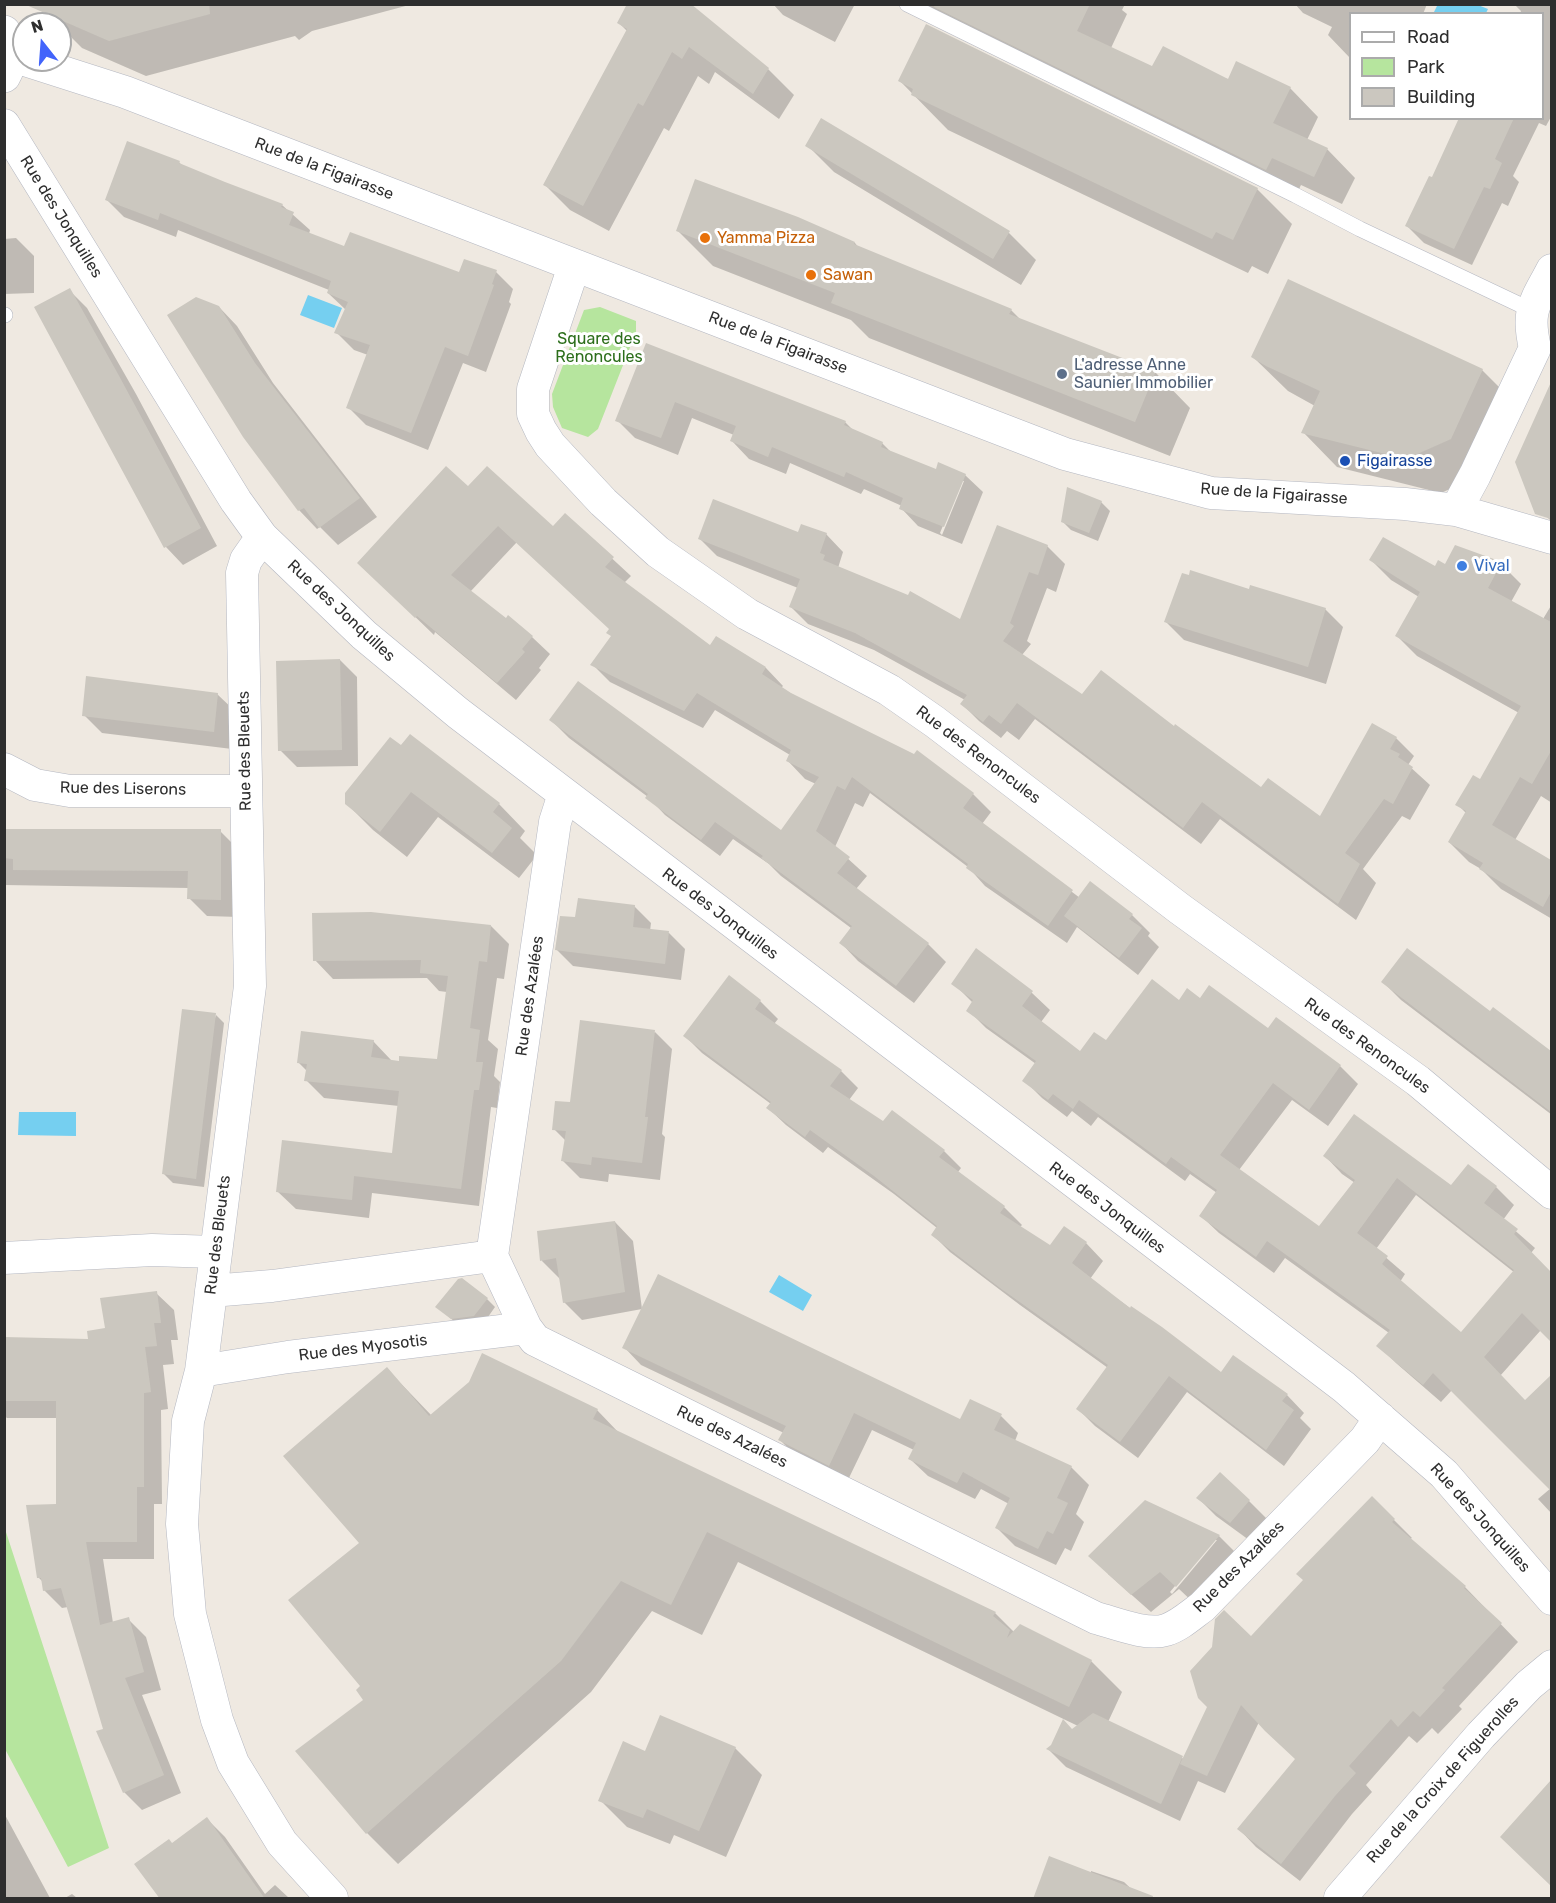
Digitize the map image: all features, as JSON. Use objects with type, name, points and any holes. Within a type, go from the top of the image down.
[{"type":"street","name":"Rue de la Figairasse","points":[[61,72],[136,96],[1065,454],[1211,493],[1405,504],[1456,510],[1551,538]]},
{"type":"street","name":"Rue des Jonquilles","points":[[4,125],[236,501],[262,537],[364,635],[458,713],[1344,1387],[1444,1473],[1551,1599]]},
{"type":"street","name":"Rue des Renoncules","points":[[574,266],[533,389],[533,414],[540,432],[550,445],[603,502],[658,552],[738,608],[889,690],[935,722],[1180,909],[1418,1081],[1551,1193]]},
{"type":"street","points":[[1456,510],[1535,348],[1530,328],[1531,310],[1551,270]]},
{"type":"street","name":"Rue des Bleuets","points":[[262,537],[246,560],[242,573],[250,986],[201,1371],[188,1421],[182,1524],[190,1614],[217,1720],[233,1763],[282,1843],[332,1899]]},
{"type":"street","name":"Rue des Liserons","points":[[4,769],[35,785],[70,791],[246,791]]},
{"type":"street","name":"Rue des Azalées","points":[[564,794],[555,822],[492,1256],[526,1328],[535,1340],[1096,1618],[1137,1630],[1164,1631],[1178,1625],[1202,1607],[1365,1440],[1380,1418]]},
{"type":"street","points":[[4,1258],[152,1250],[216,1252]]},
{"type":"street","points":[[211,1291],[272,1286],[492,1256]]},
{"type":"street","name":"Rue des Myosotis","points":[[201,1371],[288,1357],[526,1328]]},
{"type":"street","name":"Rue de la Croix de Figuerolles","points":[[1340,1899],[1481,1735],[1529,1685],[1551,1666]]},
{"type":"lane","points":[[907,4],[1274,184],[1360,229],[1531,310]]},
{"type":"green space","name":"Square des Renoncules","points":[[600,307],[636,321],[636,332],[598,429],[588,437],[562,428],[553,407],[552,394],[584,310]]},
{"type":"green space","points":[[5,1529],[109,1848],[68,1867],[5,1749]]},
{"type":"water","points":[[1438,4],[1478,5],[1488,9],[1486,12],[1434,12]]},
{"type":"water","points":[[308,295],[342,308],[334,328],[300,315]]},
{"type":"water","points":[[19,1112],[76,1112],[76,1136],[18,1135]]},
{"type":"water","points":[[779,1275],[812,1295],[803,1311],[769,1292]]},
{"type":"building","points":[[24,4],[209,4],[210,14],[109,41],[72,25],[72,12],[42,12]]},
{"type":"building","points":[[627,4],[691,4],[769,68],[753,94],[689,47],[682,59],[672,52],[643,106],[638,103],[583,206],[543,185],[627,29],[617,23]]},
{"type":"building","points":[[935,4],[1090,4],[1077,31],[1152,66],[1163,46],[1228,79],[1236,61],[1291,87],[1273,123],[1328,148],[1314,177],[1272,158],[1266,170],[934,7]]},
{"type":"building","points":[[926,24],[1258,188],[1233,240],[1216,232],[1212,239],[911,95],[913,89],[898,81]]},
{"type":"building","points":[[821,118],[1010,231],[993,259],[805,146]]},
{"type":"building","points":[[1458,120],[1513,120],[1495,159],[1502,163],[1490,189],[1484,187],[1454,249],[1405,226],[1429,176],[1432,177]]},
{"type":"building","points":[[127,141],[283,204],[281,207],[294,212],[289,225],[344,246],[350,232],[459,272],[464,259],[497,270],[492,284],[494,285],[468,356],[445,347],[411,433],[346,408],[370,345],[334,333],[348,302],[327,293],[331,281],[160,213],[158,220],[105,200]]},
{"type":"building","points":[[695,179],[798,217],[855,242],[854,244],[1012,309],[1009,314],[1156,371],[1135,422],[831,303],[835,293],[676,231]]},
{"type":"building","points":[[1288,279],[1483,369],[1451,439],[1406,459],[1301,433],[1320,391],[1251,357]]},
{"type":"building","points":[[70,288],[201,528],[164,548],[34,307]]},
{"type":"building","points":[[196,297],[219,306],[255,363],[360,498],[319,528],[304,508],[298,511],[243,437],[167,315]]},
{"type":"building","points":[[646,343],[846,421],[844,425],[883,442],[881,447],[936,469],[938,462],[966,474],[944,527],[899,509],[903,498],[846,472],[844,477],[772,447],[768,457],[730,441],[736,426],[675,402],[661,438],[615,421]]},
{"type":"building","points":[[1551,382],[1551,519],[1535,514],[1515,462]]},
{"type":"building","points":[[446,466],[468,486],[487,466],[553,526],[565,513],[614,557],[605,567],[710,645],[716,636],[766,667],[762,674],[791,693],[914,754],[917,750],[974,793],[963,808],[1073,890],[1048,926],[966,868],[968,864],[852,777],[845,790],[837,786],[816,831],[850,857],[837,873],[929,943],[896,986],[839,943],[852,926],[761,858],[763,856],[715,822],[701,840],[645,798],[648,794],[549,720],[578,681],[781,830],[819,777],[786,761],[791,750],[697,693],[684,711],[590,665],[611,636],[606,633],[609,629],[498,526],[451,575],[506,618],[508,615],[533,636],[522,649],[525,652],[497,683],[417,616],[415,618],[357,563]]},
{"type":"building","points":[[1067,487],[1102,501],[1089,533],[1061,522]]},
{"type":"building","points":[[713,499],[798,532],[801,524],[827,533],[820,553],[825,555],[823,560],[908,595],[910,591],[960,619],[997,525],[1048,545],[1038,575],[1029,572],[1010,623],[1014,626],[1003,641],[1082,694],[1101,670],[1174,726],[1175,724],[1261,787],[1268,778],[1320,816],[1372,723],[1397,737],[1390,749],[1400,754],[1398,757],[1413,767],[1393,804],[1384,799],[1345,853],[1360,864],[1338,904],[1202,802],[1183,828],[1017,703],[1001,724],[989,715],[983,722],[960,704],[967,695],[855,633],[789,607],[800,579],[698,539]]},
{"type":"building","points":[[1383,537],[1435,566],[1438,560],[1445,564],[1455,545],[1502,562],[1488,588],[1551,622],[1551,751],[1532,784],[1520,777],[1492,825],[1551,860],[1551,892],[1543,907],[1479,869],[1483,863],[1448,842],[1466,811],[1455,805],[1473,775],[1480,779],[1521,706],[1395,636],[1420,592],[1369,560]]},
{"type":"building","points":[[1190,570],[1249,589],[1250,585],[1326,608],[1308,667],[1164,622],[1182,573],[1189,575]]},
{"type":"building","points":[[340,659],[342,750],[278,751],[276,661]]},
{"type":"building","points":[[86,676],[218,693],[214,732],[82,716]]},
{"type":"building","points":[[410,734],[500,803],[493,812],[512,828],[492,853],[411,792],[380,832],[345,804],[345,793],[390,737],[401,745]]},
{"type":"building","points":[[4,829],[221,829],[221,900],[187,899],[188,871],[13,870],[13,859],[4,858]]},
{"type":"building","points":[[1090,881],[1133,914],[1129,919],[1142,928],[1119,958],[1064,916]]},
{"type":"building","points":[[578,898],[635,905],[633,927],[669,931],[665,964],[555,950],[560,916],[575,917]]},
{"type":"building","points":[[371,912],[491,925],[487,962],[479,961],[470,1028],[480,1030],[476,1062],[483,1062],[479,1090],[474,1090],[461,1189],[354,1176],[352,1200],[276,1192],[282,1140],[392,1153],[399,1091],[304,1081],[307,1064],[297,1063],[301,1031],[374,1040],[371,1057],[399,1061],[399,1056],[437,1059],[448,976],[420,973],[421,960],[313,961],[312,913]]},
{"type":"building","points":[[976,948],[1033,991],[1022,1006],[1080,1051],[1094,1032],[1106,1040],[1152,979],[1179,1000],[1187,988],[1200,998],[1209,985],[1268,1028],[1276,1017],[1341,1065],[1309,1110],[1273,1083],[1220,1155],[1319,1226],[1355,1180],[1323,1156],[1354,1114],[1451,1185],[1468,1164],[1497,1186],[1484,1203],[1518,1229],[1514,1234],[1551,1272],[1551,1342],[1522,1313],[1484,1357],[1525,1400],[1551,1375],[1551,1491],[1433,1373],[1423,1385],[1376,1346],[1390,1330],[1267,1241],[1256,1257],[1199,1216],[1217,1190],[1171,1157],[1166,1164],[1079,1100],[1073,1109],[1053,1094],[1048,1100],[1022,1081],[1036,1061],[966,1011],[973,1000],[951,984]],"holes":[[[1397,1178],[1514,1270],[1461,1332],[1382,1264],[1388,1256],[1357,1233]]]},
{"type":"building","points":[[1407,948],[1490,1011],[1493,1007],[1551,1051],[1551,1112],[1381,982]]},
{"type":"building","points":[[729,975],[761,1000],[755,1009],[842,1070],[830,1086],[883,1121],[892,1110],[945,1150],[939,1157],[1005,1206],[1000,1213],[1050,1245],[1064,1226],[1087,1242],[1072,1263],[1130,1308],[1131,1306],[1162,1327],[1221,1372],[1233,1355],[1288,1394],[1282,1401],[1294,1410],[1266,1450],[1169,1376],[1120,1442],[1076,1409],[1108,1365],[1000,1288],[931,1235],[937,1226],[874,1176],[810,1130],[805,1137],[766,1108],[771,1102],[683,1036]]},
{"type":"building","points":[[182,1009],[216,1013],[196,1179],[162,1174]]},
{"type":"building","points":[[580,1020],[655,1030],[642,1163],[592,1157],[591,1165],[561,1161],[566,1131],[552,1130],[555,1101],[570,1102]]},
{"type":"building","points":[[615,1221],[625,1292],[563,1303],[556,1258],[540,1261],[537,1231]]},
{"type":"building","points":[[658,1274],[960,1419],[970,1399],[1002,1414],[994,1430],[1072,1466],[1057,1498],[1068,1503],[1053,1534],[1047,1531],[1038,1549],[995,1528],[1010,1498],[963,1472],[957,1483],[908,1459],[916,1443],[854,1413],[829,1466],[778,1440],[786,1426],[622,1348]]},
{"type":"building","points":[[462,1278],[488,1298],[474,1316],[451,1319],[435,1307],[458,1279]]},
{"type":"building","points":[[157,1291],[161,1323],[154,1323],[157,1346],[145,1347],[151,1392],[144,1393],[144,1487],[137,1487],[137,1542],[86,1542],[100,1625],[129,1617],[144,1672],[125,1678],[164,1775],[123,1793],[96,1731],[103,1729],[61,1588],[43,1591],[41,1578],[37,1578],[26,1505],[56,1504],[56,1401],[4,1401],[4,1337],[88,1339],[87,1331],[105,1328],[100,1298]]},
{"type":"building","points":[[482,1353],[598,1409],[593,1419],[996,1612],[993,1616],[1010,1630],[1007,1638],[1020,1624],[1092,1660],[1069,1707],[707,1532],[671,1605],[621,1581],[561,1661],[366,1834],[295,1751],[363,1700],[356,1690],[360,1686],[288,1600],[359,1543],[283,1456],[387,1367],[429,1416],[469,1382]]},
{"type":"building","points":[[1220,1472],[1250,1500],[1230,1523],[1196,1498]]},
{"type":"building","points":[[1372,1496],[1395,1519],[1392,1522],[1466,1586],[1464,1588],[1502,1623],[1442,1688],[1445,1690],[1420,1717],[1413,1711],[1398,1727],[1391,1719],[1349,1766],[1356,1773],[1281,1864],[1237,1829],[1295,1759],[1241,1705],[1207,1776],[1180,1764],[1207,1707],[1198,1698],[1190,1671],[1212,1647],[1215,1619],[1224,1610],[1251,1636],[1303,1580],[1296,1574]]},
{"type":"building","points":[[1145,1500],[1220,1535],[1176,1587],[1160,1572],[1131,1595],[1088,1556]]},
{"type":"building","points":[[1093,1713],[1183,1756],[1161,1804],[1046,1749],[1051,1745],[1063,1719],[1072,1729]]},
{"type":"building","points":[[660,1715],[736,1747],[699,1831],[647,1809],[643,1818],[598,1801],[623,1741],[645,1751]]},
{"type":"building","points":[[1551,1780],[1551,1886],[1500,1837]]},
{"type":"building","points":[[207,1817],[265,1899],[160,1899],[134,1864],[169,1839],[172,1843]]},
{"type":"building","points":[[1049,1856],[1153,1896],[1152,1899],[1033,1899]]},
{"type":"place","name":"Yamma Pizza","points":[[705,238]]},
{"type":"place","name":"Sawan","points":[[811,275]]},
{"type":"place","name":"L'adresse Anne Saunier Immobilier","points":[[1062,374]]},
{"type":"place","name":"Figairasse","points":[[1345,461]]},
{"type":"place","name":"Vival","points":[[1462,566]]}]
